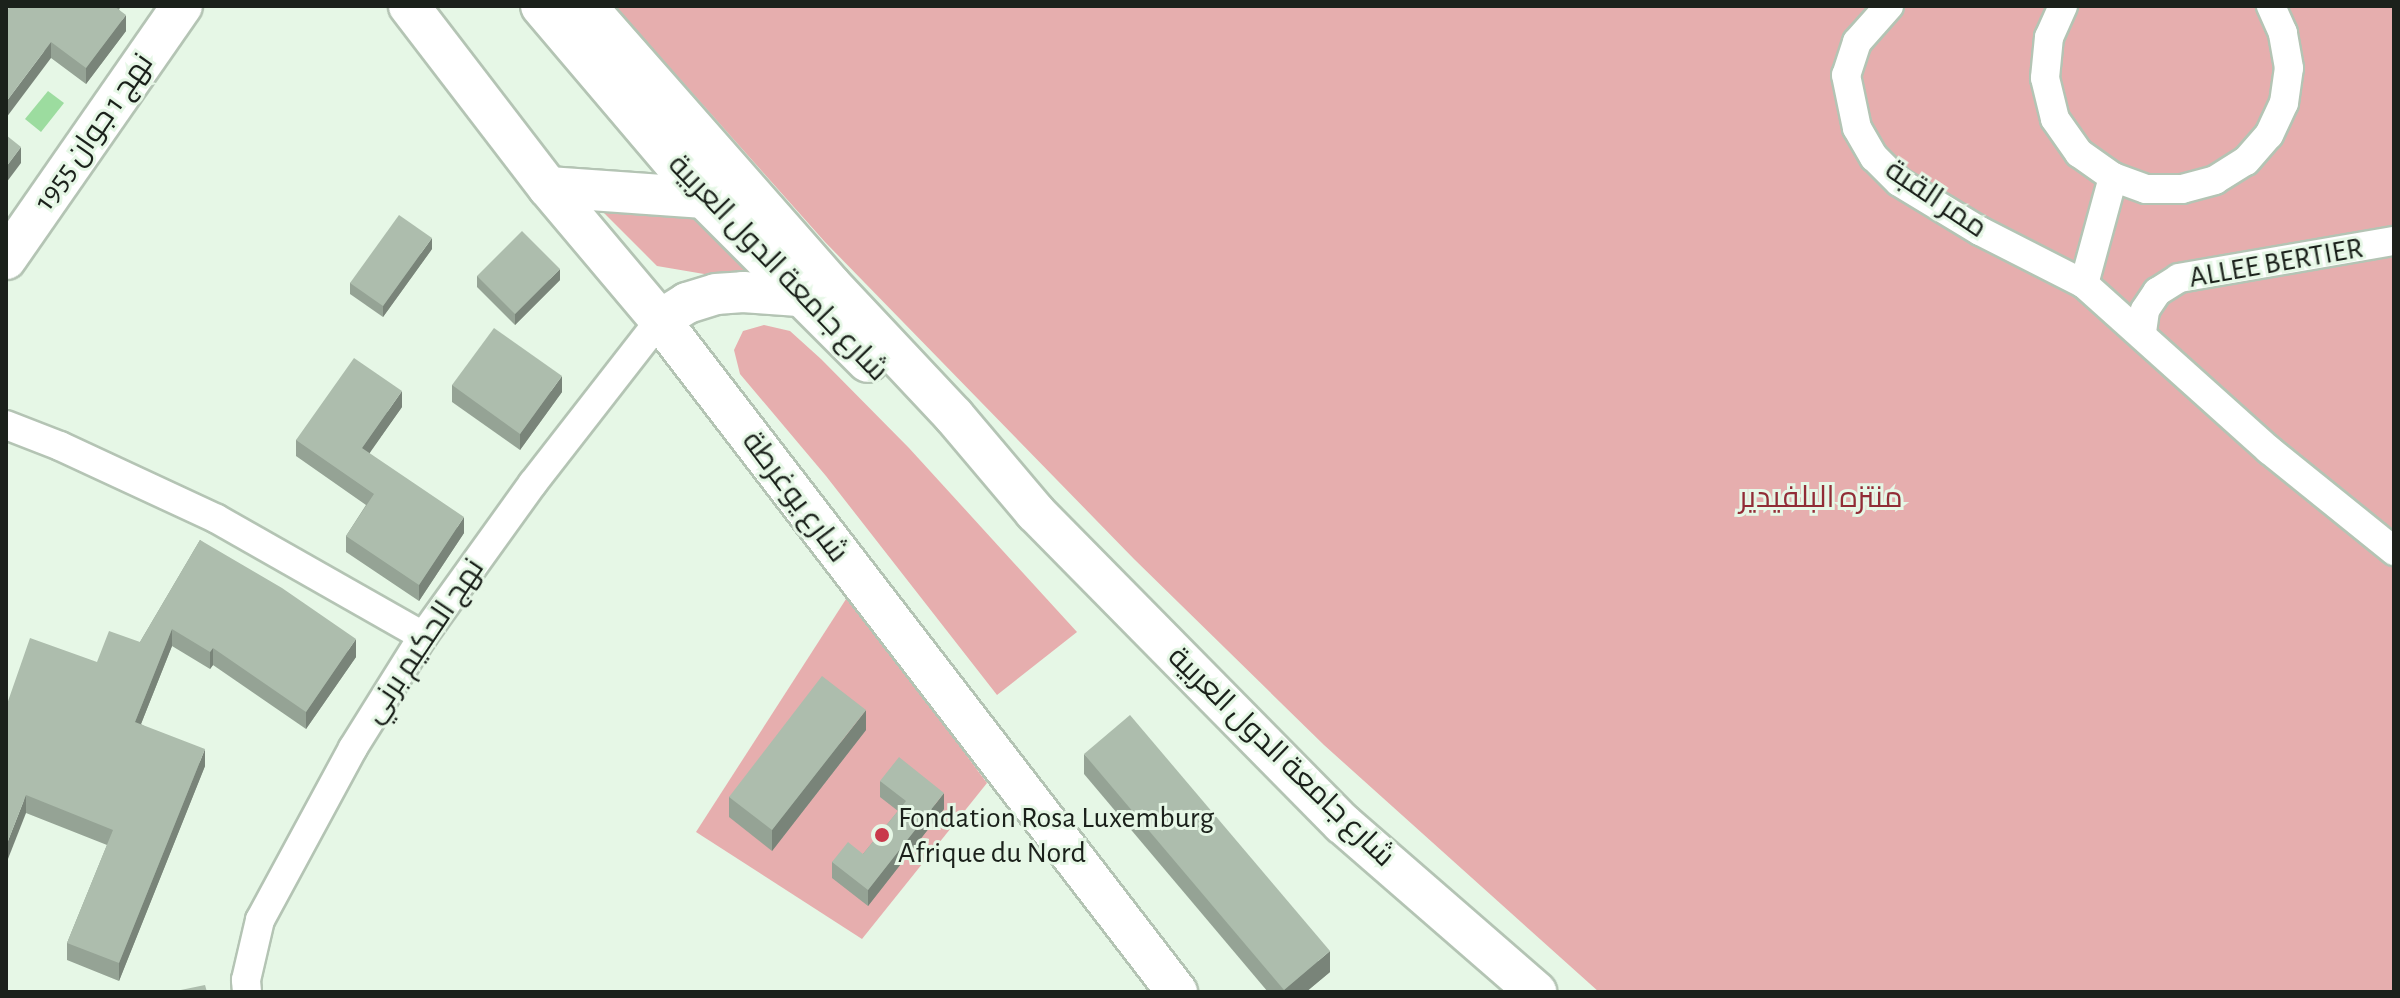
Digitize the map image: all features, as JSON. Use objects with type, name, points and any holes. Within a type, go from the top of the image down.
[{"type":"street","name":"نهج 1 جوان 1955","points":[[6,259],[182,6]]},
{"type":"street","name":"شارع يوغرطة","points":[[409,6],[548,187],[660,320],[1177,992]]},
{"type":"street","name":"شارع جامعة الدول العربية","points":[[541,6],[703,197],[929,423],[1035,512]]},
{"type":"street","name":"شارع جامعة الدول العربية","points":[[586,6],[762,208],[954,416],[1035,512],[1343,824],[1536,992]]},
{"type":"street","points":[[613,6],[628,53]]},
{"type":"street","name":"ممر القبة","points":[[1889,6],[1857,42],[1846,75],[1857,128],[1874,157],[1899,182],[2084,284],[2142,332],[2269,450],[2394,551]]},
{"type":"street","points":[[2063,6],[2049,37],[2045,78],[2055,119],[2079,153],[2113,177],[2146,189],[2182,189],[2215,180],[2246,161],[2269,135],[2284,103],[2289,68],[2283,33],[2271,6]]},
{"type":"street","points":[[2084,284],[2113,177]]},
{"type":"street","points":[[548,187],[637,196],[703,197],[762,208]]},
{"type":"street","name":"ALLEE BERTIER","points":[[2142,332],[2145,310],[2157,292],[2179,278],[2394,241]]},
{"type":"street","points":[[660,320],[687,303],[716,294],[845,300]]},
{"type":"street","name":"نهج الحكيم برني","points":[[247,992],[246,980],[260,920],[353,748],[423,636],[533,483],[660,320]]},
{"type":"street","points":[[6,425],[60,446],[217,519],[423,636]]},
{"type":"green space","name":"منتزه البلفيدير","points":[[608,6],[2394,6],[2394,992],[1599,992],[1324,745],[1134,559],[825,242],[679,78]]},
{"type":"green space","points":[[600,209],[632,215],[704,216],[759,275],[710,275],[657,266]]},
{"type":"green space","points":[[764,325],[790,331],[821,359],[909,448],[1077,632],[997,695],[826,476],[740,374],[734,350],[743,331]]},
{"type":"green space","points":[[848,596],[987,783],[862,939],[696,832]]},
{"type":"shaded area","points":[[48,91],[64,103],[41,132],[25,119]]},
{"type":"building","points":[[10,6],[114,6],[126,15],[86,68],[51,42],[6,102],[6,12]]},
{"type":"building","points":[[6,135],[21,147],[6,167]]},
{"type":"building","points":[[399,215],[432,238],[383,306],[350,283]]},
{"type":"building","points":[[522,231],[560,269],[515,314],[477,276]]},
{"type":"building","points":[[494,328],[562,376],[520,434],[452,385]]},
{"type":"building","points":[[354,358],[402,391],[362,448],[464,517],[419,585],[346,536],[374,494],[296,440]]},
{"type":"building","points":[[200,540],[282,588],[356,639],[306,712],[213,648],[210,652],[172,629],[135,722],[205,749],[119,963],[67,943],[113,830],[26,795],[6,846],[6,707],[30,638],[97,662],[109,631],[140,642]]},
{"type":"building","points":[[822,676],[866,710],[772,830],[729,797]]},
{"type":"building","points":[[1130,715],[1330,951],[1284,990],[1084,754]]},
{"type":"building","points":[[899,757],[944,793],[868,890],[832,862],[848,842],[863,854],[906,801],[880,781]]},
{"type":"building","points":[[205,985],[207,992],[171,992]]},
{"type":"place","name":"Fondation Rosa Luxemburg Afrique du Nord","points":[[882,835]]}]
